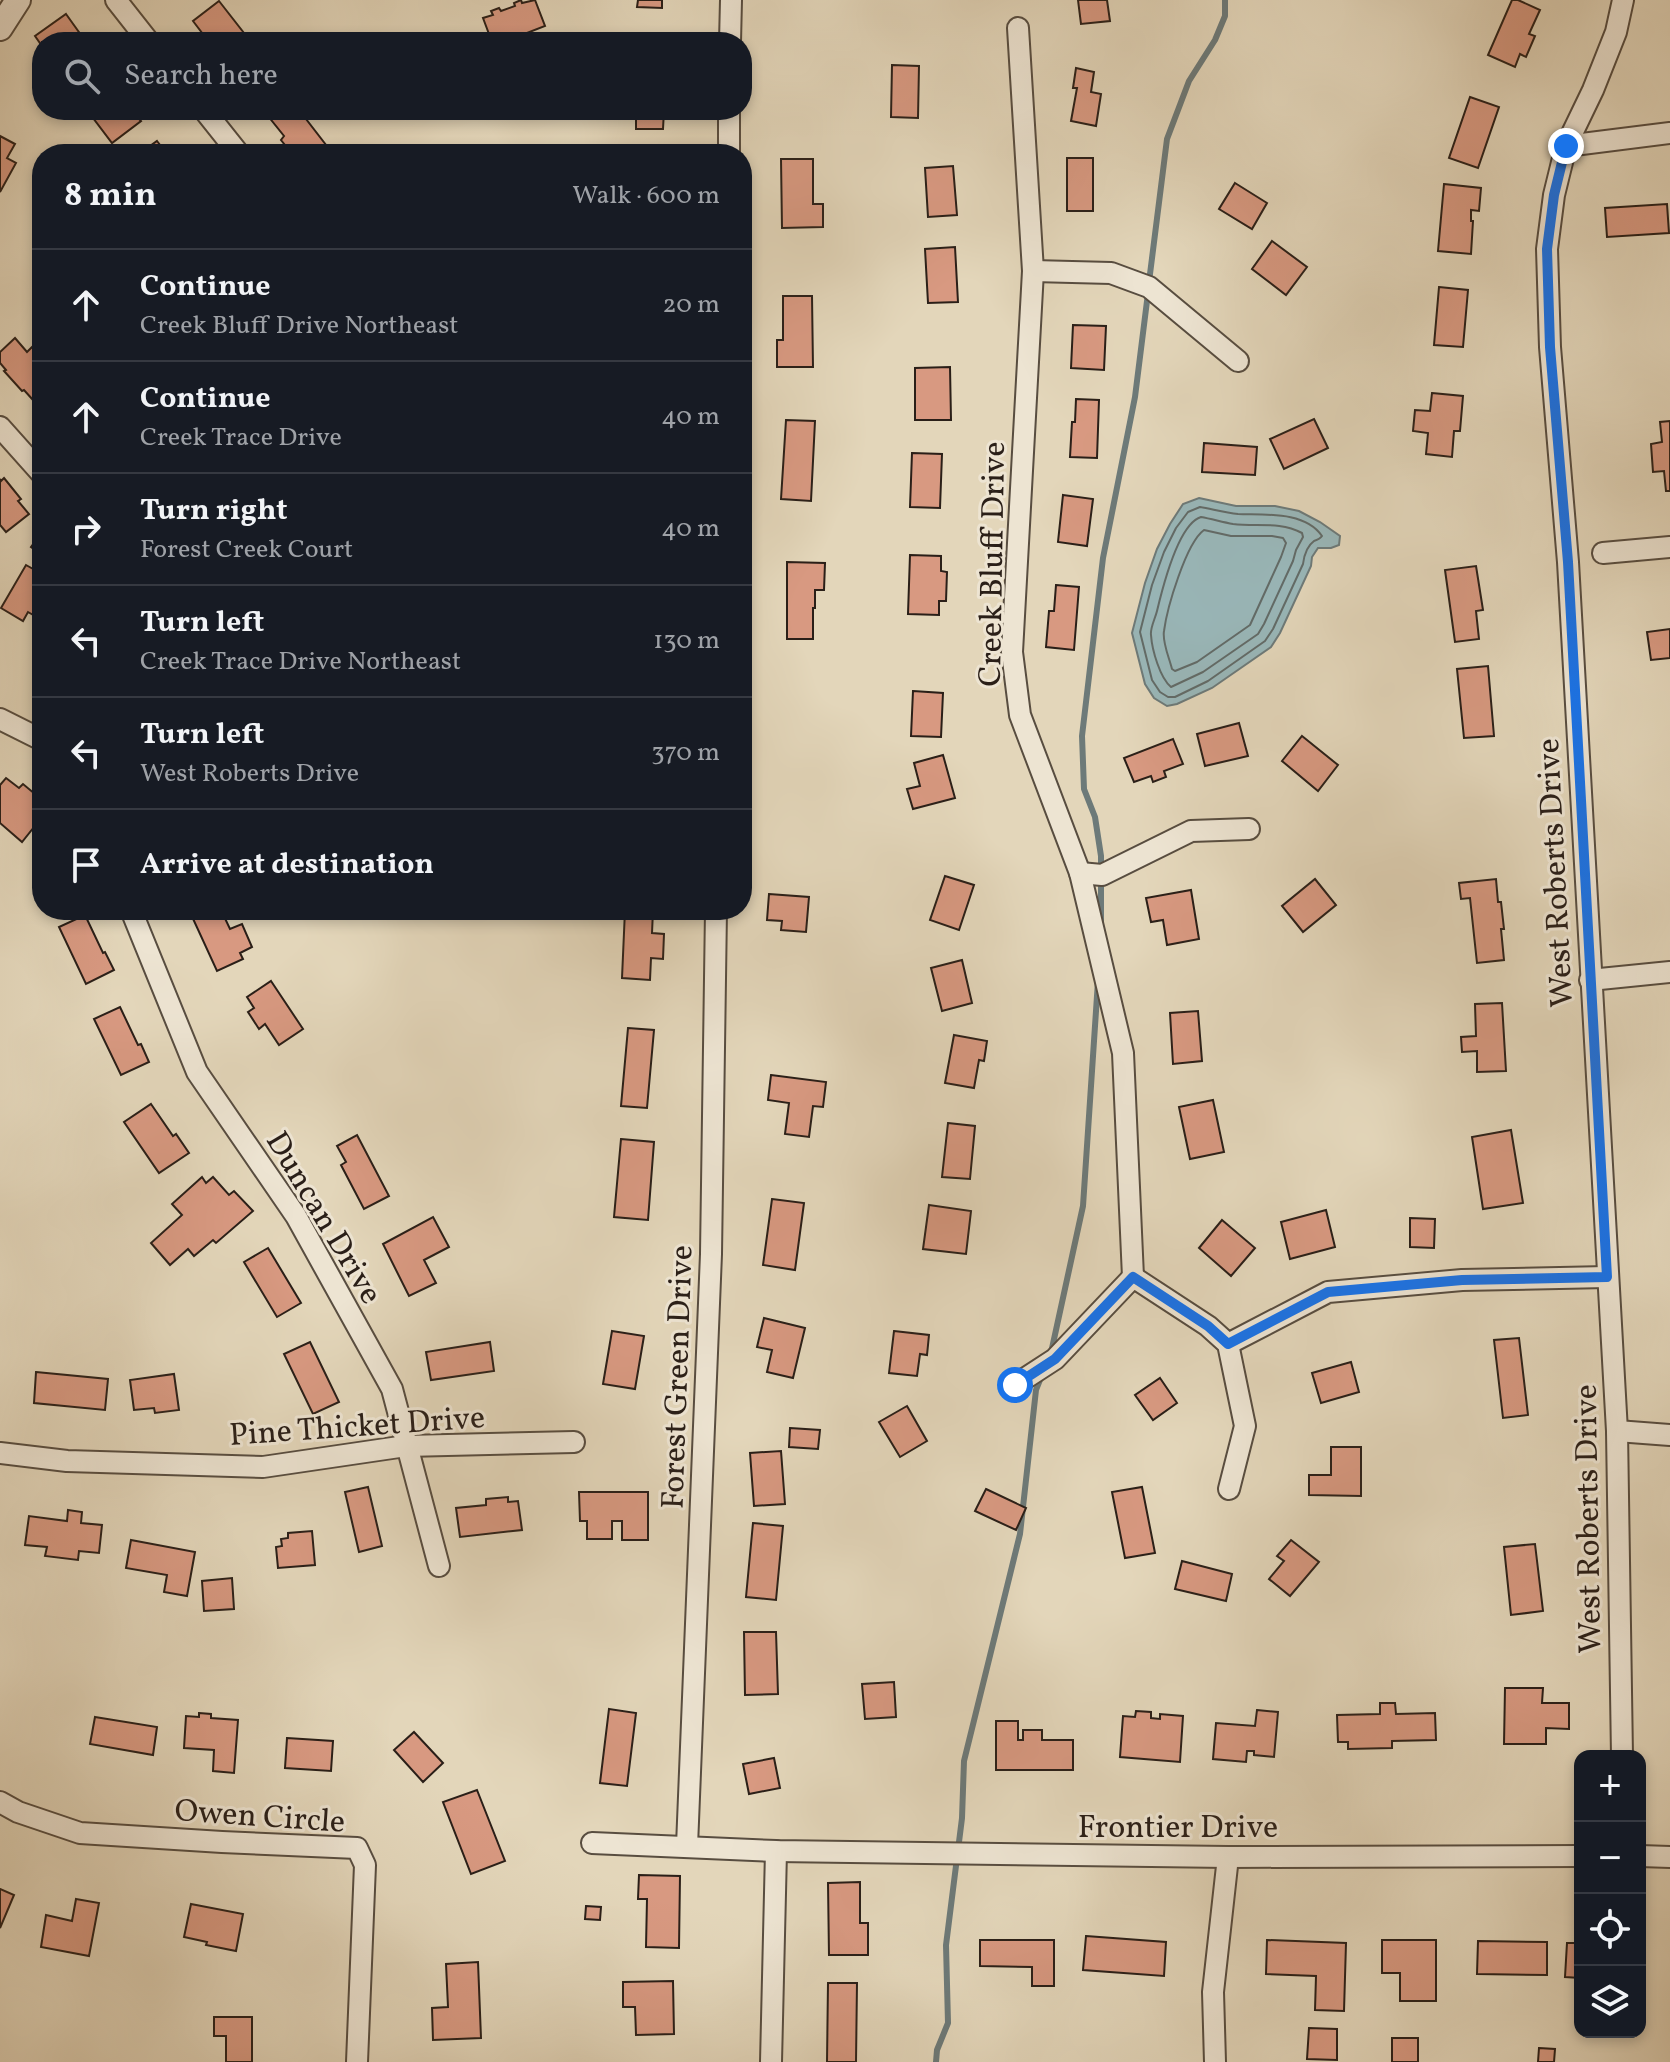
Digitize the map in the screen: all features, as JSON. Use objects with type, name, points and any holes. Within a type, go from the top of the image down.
[{"type":"street","points":[[0,28],[18,0]]},
{"type":"street","points":[[116,0],[141,32]]},
{"type":"street","points":[[730,32],[731,0]]},
{"type":"street","name":"West Roberts Drive","points":[[1622,1750],[1617,1431],[1569,577],[1550,347],[1547,249],[1554,195],[1566,146],[1616,32],[1623,0]]},
{"type":"street","name":"Creek Bluff Drive","points":[[1018,28],[1033,271],[1012,652],[1020,715],[1080,873],[1123,1053],[1133,1277]]},
{"type":"street","points":[[212,120],[231,144]]},
{"type":"street","points":[[729,120],[729,144]]},
{"type":"street","points":[[1566,146],[1670,133]]},
{"type":"street","points":[[1033,271],[1111,273],[1149,287],[1238,361]]},
{"type":"street","points":[[0,427],[32,463]]},
{"type":"street","points":[[1603,553],[1670,547]]},
{"type":"street","points":[[0,719],[32,735]]},
{"type":"street","points":[[1080,873],[1102,875],[1191,831],[1249,829]]},
{"type":"street","name":"Duncan Drive","points":[[135,920],[197,1072],[296,1216],[392,1389],[439,1566]]},
{"type":"street","name":"Forest Green Drive","points":[[687,1846],[711,1254],[716,920]]},
{"type":"street","points":[[1590,980],[1670,972]]},
{"type":"street","points":[[1015,1385],[1055,1359],[1133,1277],[1208,1326],[1228,1344],[1245,1426],[1229,1489]]},
{"type":"street","points":[[1228,1344],[1328,1292],[1462,1280],[1607,1277]]},
{"type":"street","points":[[1617,1431],[1670,1435]]},
{"type":"street","name":"Pine Thicket Drive","points":[[0,1453],[67,1461],[263,1467],[406,1446],[574,1442]]},
{"type":"street","name":"Owen Circle","points":[[0,1802],[18,1812],[80,1833],[357,1848],[365,1865],[357,2062]]},
{"type":"street","points":[[592,1843],[687,1846]]},
{"type":"street","name":"Frontier Drive","points":[[687,1846],[776,1851],[1228,1857],[1574,1856]]},
{"type":"street","points":[[771,2062],[776,1851]]},
{"type":"street","points":[[1646,1856],[1670,1857]]},
{"type":"street","points":[[1215,2062],[1213,1992],[1228,1857]]},
{"type":"water","points":[[1199,498],[1236,506],[1275,506],[1299,511],[1340,536],[1339,545],[1318,548],[1312,557],[1311,566],[1271,647],[1212,688],[1167,706],[1154,698],[1145,684],[1132,633],[1157,549],[1183,504]]},
{"type":"building","points":[[535,0],[545,26],[530,32],[488,32],[483,18],[493,15],[491,11],[499,8],[501,11],[515,6],[514,3]]},
{"type":"building","points":[[638,0],[662,0],[662,8],[637,7]]},
{"type":"building","points":[[1078,0],[1107,0],[1110,21],[1081,24]]},
{"type":"building","points":[[1512,0],[1540,10],[1529,34],[1535,36],[1526,57],[1520,54],[1515,67],[1488,55]]},
{"type":"building","points":[[219,1],[243,32],[201,32],[193,21]]},
{"type":"building","points":[[66,14],[79,32],[41,32]]},
{"type":"building","points":[[892,65],[919,66],[918,118],[891,117]]},
{"type":"building","points":[[1076,68],[1094,72],[1091,92],[1101,94],[1096,126],[1071,121],[1077,88],[1073,88]]},
{"type":"building","points":[[1470,97],[1499,107],[1478,168],[1449,158]]},
{"type":"building","points":[[95,120],[141,121],[112,143]]},
{"type":"building","points":[[271,120],[307,120],[325,144],[284,144],[281,140],[284,136]]},
{"type":"building","points":[[636,120],[663,120],[663,129],[636,129]]},
{"type":"building","points":[[0,136],[15,144],[7,158],[16,163],[0,192]]},
{"type":"building","points":[[1067,158],[1093,158],[1093,211],[1067,211]]},
{"type":"building","points":[[781,159],[813,159],[813,204],[823,204],[823,227],[782,228]]},
{"type":"building","points":[[953,166],[957,215],[928,217],[925,168]]},
{"type":"building","points":[[1235,183],[1267,203],[1252,229],[1219,209]]},
{"type":"building","points":[[1444,184],[1481,188],[1479,211],[1471,210],[1471,254],[1438,251]]},
{"type":"building","points":[[1667,204],[1669,233],[1607,237],[1605,208]]},
{"type":"building","points":[[1272,241],[1307,267],[1286,295],[1252,269]]},
{"type":"building","points":[[955,247],[958,302],[928,303],[925,249]]},
{"type":"building","points":[[1439,287],[1468,290],[1463,347],[1434,345]]},
{"type":"building","points":[[783,296],[812,296],[813,367],[777,367],[777,340],[783,340]]},
{"type":"building","points":[[1073,325],[1106,326],[1104,370],[1071,368]]},
{"type":"building","points":[[15,338],[27,352],[32,347],[32,399],[4,371],[0,352]]},
{"type":"building","points":[[950,367],[951,420],[915,420],[915,368]]},
{"type":"building","points":[[1432,393],[1463,396],[1460,431],[1454,431],[1452,457],[1426,454],[1428,433],[1413,431],[1415,410],[1430,411]]},
{"type":"building","points":[[1076,399],[1099,400],[1097,458],[1070,457]]},
{"type":"building","points":[[1314,419],[1328,448],[1284,469],[1270,439]]},
{"type":"building","points":[[786,420],[815,421],[811,501],[781,499]]},
{"type":"building","points":[[1670,421],[1670,491],[1666,491],[1664,471],[1653,472],[1651,444],[1662,442],[1660,422]]},
{"type":"building","points":[[1204,443],[1257,447],[1255,475],[1202,472]]},
{"type":"building","points":[[912,453],[942,454],[940,508],[910,507]]},
{"type":"building","points":[[4,478],[29,514],[6,532],[0,525],[0,479]]},
{"type":"building","points":[[1063,495],[1093,499],[1087,546],[1058,542]]},
{"type":"building","points":[[910,555],[941,556],[941,571],[947,572],[946,601],[939,601],[939,615],[908,614]]},
{"type":"building","points":[[787,562],[825,563],[824,590],[815,590],[813,639],[787,639]]},
{"type":"building","points":[[26,565],[32,568],[32,614],[28,612],[23,621],[1,608]]},
{"type":"building","points":[[1476,566],[1483,610],[1476,611],[1479,639],[1455,642],[1445,570]]},
{"type":"building","points":[[1056,585],[1079,587],[1074,650],[1046,647],[1049,611],[1054,611]]},
{"type":"building","points":[[1670,629],[1670,658],[1651,660],[1647,632]]},
{"type":"building","points":[[1488,666],[1494,736],[1464,738],[1457,669]]},
{"type":"building","points":[[913,691],[943,693],[941,737],[911,736]]},
{"type":"building","points":[[1239,723],[1248,756],[1205,766],[1197,734]]},
{"type":"building","points":[[1302,736],[1338,765],[1318,791],[1282,761]]},
{"type":"building","points":[[1173,739],[1183,764],[1164,771],[1166,777],[1153,782],[1151,776],[1134,782],[1124,758]]},
{"type":"building","points":[[943,755],[955,798],[913,809],[907,789],[920,786],[914,763]]},
{"type":"building","points":[[6,778],[19,788],[23,784],[32,792],[32,830],[22,842],[0,823],[0,785]]},
{"type":"building","points":[[945,876],[974,885],[959,930],[930,920]]},
{"type":"building","points":[[1315,879],[1336,905],[1303,932],[1282,906]]},
{"type":"building","points":[[1496,879],[1504,929],[1501,929],[1504,960],[1477,963],[1470,898],[1461,899],[1459,883]]},
{"type":"building","points":[[1191,890],[1199,939],[1167,945],[1163,920],[1151,922],[1146,898]]},
{"type":"building","points":[[769,894],[809,897],[806,932],[781,930],[782,921],[767,920]]},
{"type":"building","points":[[74,920],[87,920],[114,970],[86,984],[59,927]]},
{"type":"building","points":[[194,920],[226,920],[230,929],[242,924],[252,947],[240,953],[243,959],[217,971]]},
{"type":"building","points":[[625,920],[653,920],[652,933],[664,934],[663,959],[651,958],[650,980],[622,978]]},
{"type":"building","points":[[962,960],[972,1003],[942,1011],[931,968]]},
{"type":"building","points":[[271,981],[303,1029],[279,1045],[265,1024],[259,1029],[248,1012],[254,1008],[247,997]]},
{"type":"building","points":[[1502,1003],[1506,1071],[1477,1072],[1477,1051],[1462,1052],[1461,1037],[1476,1036],[1475,1004]]},
{"type":"building","points":[[120,1007],[149,1062],[121,1075],[94,1019]]},
{"type":"building","points":[[1198,1011],[1202,1061],[1173,1064],[1170,1013]]},
{"type":"building","points":[[628,1028],[654,1030],[647,1108],[621,1106]]},
{"type":"building","points":[[954,1035],[987,1041],[984,1061],[979,1060],[974,1088],[945,1083]]},
{"type":"building","points":[[771,1075],[826,1082],[823,1107],[813,1106],[809,1137],[785,1134],[789,1103],[768,1100]]},
{"type":"building","points":[[1213,1100],[1224,1152],[1190,1159],[1179,1107]]},
{"type":"building","points":[[151,1104],[189,1153],[159,1173],[124,1122]]},
{"type":"building","points":[[948,1123],[975,1126],[970,1179],[942,1177]]},
{"type":"building","points":[[1511,1130],[1523,1203],[1483,1209],[1472,1137]]},
{"type":"building","points":[[357,1135],[389,1196],[364,1209],[341,1165],[346,1162],[337,1146]]},
{"type":"building","points":[[621,1139],[654,1142],[648,1220],[614,1217]]},
{"type":"building","points":[[202,1177],[206,1183],[213,1177],[229,1195],[234,1191],[253,1211],[216,1243],[213,1240],[194,1256],[188,1249],[170,1265],[151,1243],[182,1215],[172,1204]]},
{"type":"building","points":[[772,1199],[804,1203],[795,1270],[763,1265]]},
{"type":"building","points":[[929,1205],[971,1211],[966,1254],[923,1249]]},
{"type":"building","points":[[1326,1210],[1335,1247],[1290,1259],[1281,1222]]},
{"type":"building","points":[[433,1217],[449,1247],[424,1260],[436,1283],[409,1296],[383,1244]]},
{"type":"building","points":[[1410,1218],[1435,1219],[1434,1248],[1410,1247]]},
{"type":"building","points":[[1222,1220],[1255,1248],[1231,1276],[1199,1248]]},
{"type":"building","points":[[268,1248],[301,1303],[277,1317],[244,1262]]},
{"type":"building","points":[[764,1318],[805,1328],[793,1378],[767,1372],[772,1350],[757,1347]]},
{"type":"building","points":[[612,1331],[644,1336],[635,1389],[603,1384]]},
{"type":"building","points":[[894,1331],[929,1335],[927,1355],[920,1354],[917,1376],[889,1373]]},
{"type":"building","points":[[1519,1338],[1528,1415],[1503,1418],[1494,1340]]},
{"type":"building","points":[[310,1342],[339,1402],[313,1414],[284,1354]]},
{"type":"building","points":[[490,1342],[494,1371],[431,1380],[426,1352]]},
{"type":"building","points":[[1351,1362],[1359,1392],[1321,1403],[1312,1373]]},
{"type":"building","points":[[36,1372],[108,1379],[105,1410],[34,1403]]},
{"type":"building","points":[[174,1374],[179,1410],[155,1413],[154,1408],[134,1410],[130,1380]]},
{"type":"building","points":[[1160,1378],[1177,1403],[1153,1420],[1135,1395]]},
{"type":"building","points":[[907,1406],[927,1441],[900,1457],[879,1422]]},
{"type":"building","points":[[790,1428],[820,1430],[818,1449],[789,1447]]},
{"type":"building","points":[[1331,1447],[1361,1447],[1361,1496],[1309,1495],[1309,1475],[1331,1475]]},
{"type":"building","points":[[781,1451],[785,1504],[754,1506],[750,1453]]},
{"type":"building","points":[[368,1487],[382,1546],[359,1552],[345,1492]]},
{"type":"building","points":[[1142,1487],[1155,1553],[1125,1558],[1112,1492]]},
{"type":"building","points":[[986,1489],[1026,1508],[1016,1530],[975,1511]]},
{"type":"building","points":[[579,1492],[648,1492],[648,1540],[622,1540],[622,1521],[612,1521],[612,1539],[587,1539],[587,1521],[580,1521]]},
{"type":"building","points":[[508,1497],[508,1502],[518,1501],[522,1530],[460,1537],[456,1508],[486,1505],[486,1499]]},
{"type":"building","points":[[68,1510],[82,1512],[81,1523],[102,1525],[99,1553],[79,1551],[78,1560],[45,1556],[47,1547],[25,1545],[29,1516],[67,1521]]},
{"type":"building","points":[[753,1523],[783,1526],[776,1600],[746,1597]]},
{"type":"building","points":[[312,1531],[315,1565],[278,1568],[276,1547],[282,1546],[281,1539],[288,1538],[288,1533]]},
{"type":"building","points":[[131,1540],[195,1552],[187,1596],[164,1592],[167,1575],[126,1568]]},
{"type":"building","points":[[1291,1540],[1319,1562],[1290,1596],[1269,1579],[1284,1561],[1277,1556]]},
{"type":"building","points":[[1535,1544],[1543,1611],[1511,1615],[1504,1547]]},
{"type":"building","points":[[1182,1561],[1232,1574],[1226,1601],[1175,1589]]},
{"type":"building","points":[[232,1578],[234,1609],[204,1611],[202,1581]]},
{"type":"building","points":[[744,1632],[776,1632],[778,1694],[745,1695]]},
{"type":"building","points":[[894,1682],[896,1717],[865,1719],[862,1684]]},
{"type":"building","points":[[1505,1688],[1543,1688],[1542,1703],[1569,1703],[1569,1729],[1546,1728],[1546,1744],[1504,1744]]},
{"type":"building","points":[[1380,1703],[1395,1703],[1396,1714],[1435,1713],[1436,1740],[1392,1741],[1392,1748],[1348,1749],[1348,1742],[1338,1742],[1337,1715],[1380,1714]]},
{"type":"building","points":[[609,1709],[636,1713],[627,1786],[600,1783]]},
{"type":"building","points":[[1257,1710],[1278,1712],[1274,1757],[1247,1751],[1246,1762],[1213,1759],[1216,1723],[1255,1726]]},
{"type":"building","points":[[1136,1711],[1151,1712],[1151,1718],[1160,1719],[1160,1714],[1183,1716],[1180,1762],[1120,1757],[1123,1716],[1135,1717]]},
{"type":"building","points":[[199,1713],[211,1714],[211,1718],[238,1720],[234,1773],[213,1771],[214,1750],[184,1748],[186,1716],[199,1717]]},
{"type":"building","points":[[95,1717],[157,1727],[153,1755],[90,1744]]},
{"type":"building","points":[[996,1721],[1018,1721],[1018,1740],[1023,1740],[1023,1730],[1042,1730],[1042,1740],[1073,1740],[1073,1770],[996,1770]]},
{"type":"building","points":[[414,1732],[443,1763],[423,1782],[394,1750]]},
{"type":"building","points":[[287,1738],[333,1741],[331,1771],[285,1768]]},
{"type":"building","points":[[774,1758],[780,1788],[749,1794],[743,1764]]},
{"type":"building","points":[[477,1790],[505,1861],[471,1874],[443,1802]]},
{"type":"building","points":[[639,1875],[680,1876],[679,1948],[646,1947],[647,1899],[638,1899]]},
{"type":"building","points":[[860,1882],[860,1923],[868,1923],[868,1955],[829,1955],[828,1883]]},
{"type":"building","points":[[0,1889],[14,1895],[0,1928]]},
{"type":"building","points":[[76,1899],[99,1903],[89,1956],[41,1947],[46,1915],[72,1921]]},
{"type":"building","points":[[191,1904],[243,1914],[236,1951],[184,1937]]},
{"type":"building","points":[[586,1906],[601,1907],[600,1920],[585,1919]]},
{"type":"building","points":[[1086,1936],[1166,1942],[1164,1976],[1083,1970]]},
{"type":"building","points":[[980,1940],[1054,1940],[1054,1986],[1032,1986],[1032,1967],[980,1966]]},
{"type":"building","points":[[1267,1940],[1346,1943],[1344,2011],[1315,2010],[1316,1976],[1266,1974]]},
{"type":"building","points":[[1382,1940],[1436,1940],[1436,2001],[1400,2001],[1400,1973],[1382,1973]]},
{"type":"building","points":[[1478,1941],[1547,1942],[1547,1975],[1477,1974]]},
{"type":"building","points":[[1567,1943],[1574,1943],[1574,1978],[1565,1977]]},
{"type":"building","points":[[478,1962],[481,2038],[433,2040],[432,2008],[448,2007],[446,1964]]},
{"type":"building","points":[[673,1981],[674,2034],[636,2035],[635,2007],[623,2007],[623,1982]]},
{"type":"building","points":[[828,1983],[857,1983],[856,2062],[827,2062]]},
{"type":"building","points":[[214,2017],[252,2017],[252,2062],[226,2062],[226,2036],[214,2036]]},
{"type":"building","points":[[1309,2028],[1337,2029],[1337,2060],[1307,2059]]},
{"type":"building","points":[[1392,2038],[1418,2038],[1418,2062],[1392,2062]]},
{"type":"building","points":[[1539,2048],[1555,2049],[1554,2062],[1538,2062]]},
{"type":"waterway","points":[[1149,282],[1167,139],[1189,81],[1215,40],[1225,16],[1225,0]]},
{"type":"waterway","points":[[1101,926],[1101,856],[1095,817],[1084,789],[1082,736],[1103,558],[1135,397],[1148,293]]},
{"type":"waterway","points":[[1051,1353],[1083,1206],[1098,981]]},
{"type":"waterway","points":[[936,2062],[937,2050],[948,2023],[946,1945],[962,1818],[964,1761],[1020,1534],[1036,1390],[1042,1375]]},
{"type":"route","points":[[1015,1385],[1055,1359],[1133,1277],[1208,1326],[1228,1344],[1328,1292],[1462,1280],[1607,1277],[1568,562],[1550,347],[1547,249],[1554,195],[1566,146]]}]
